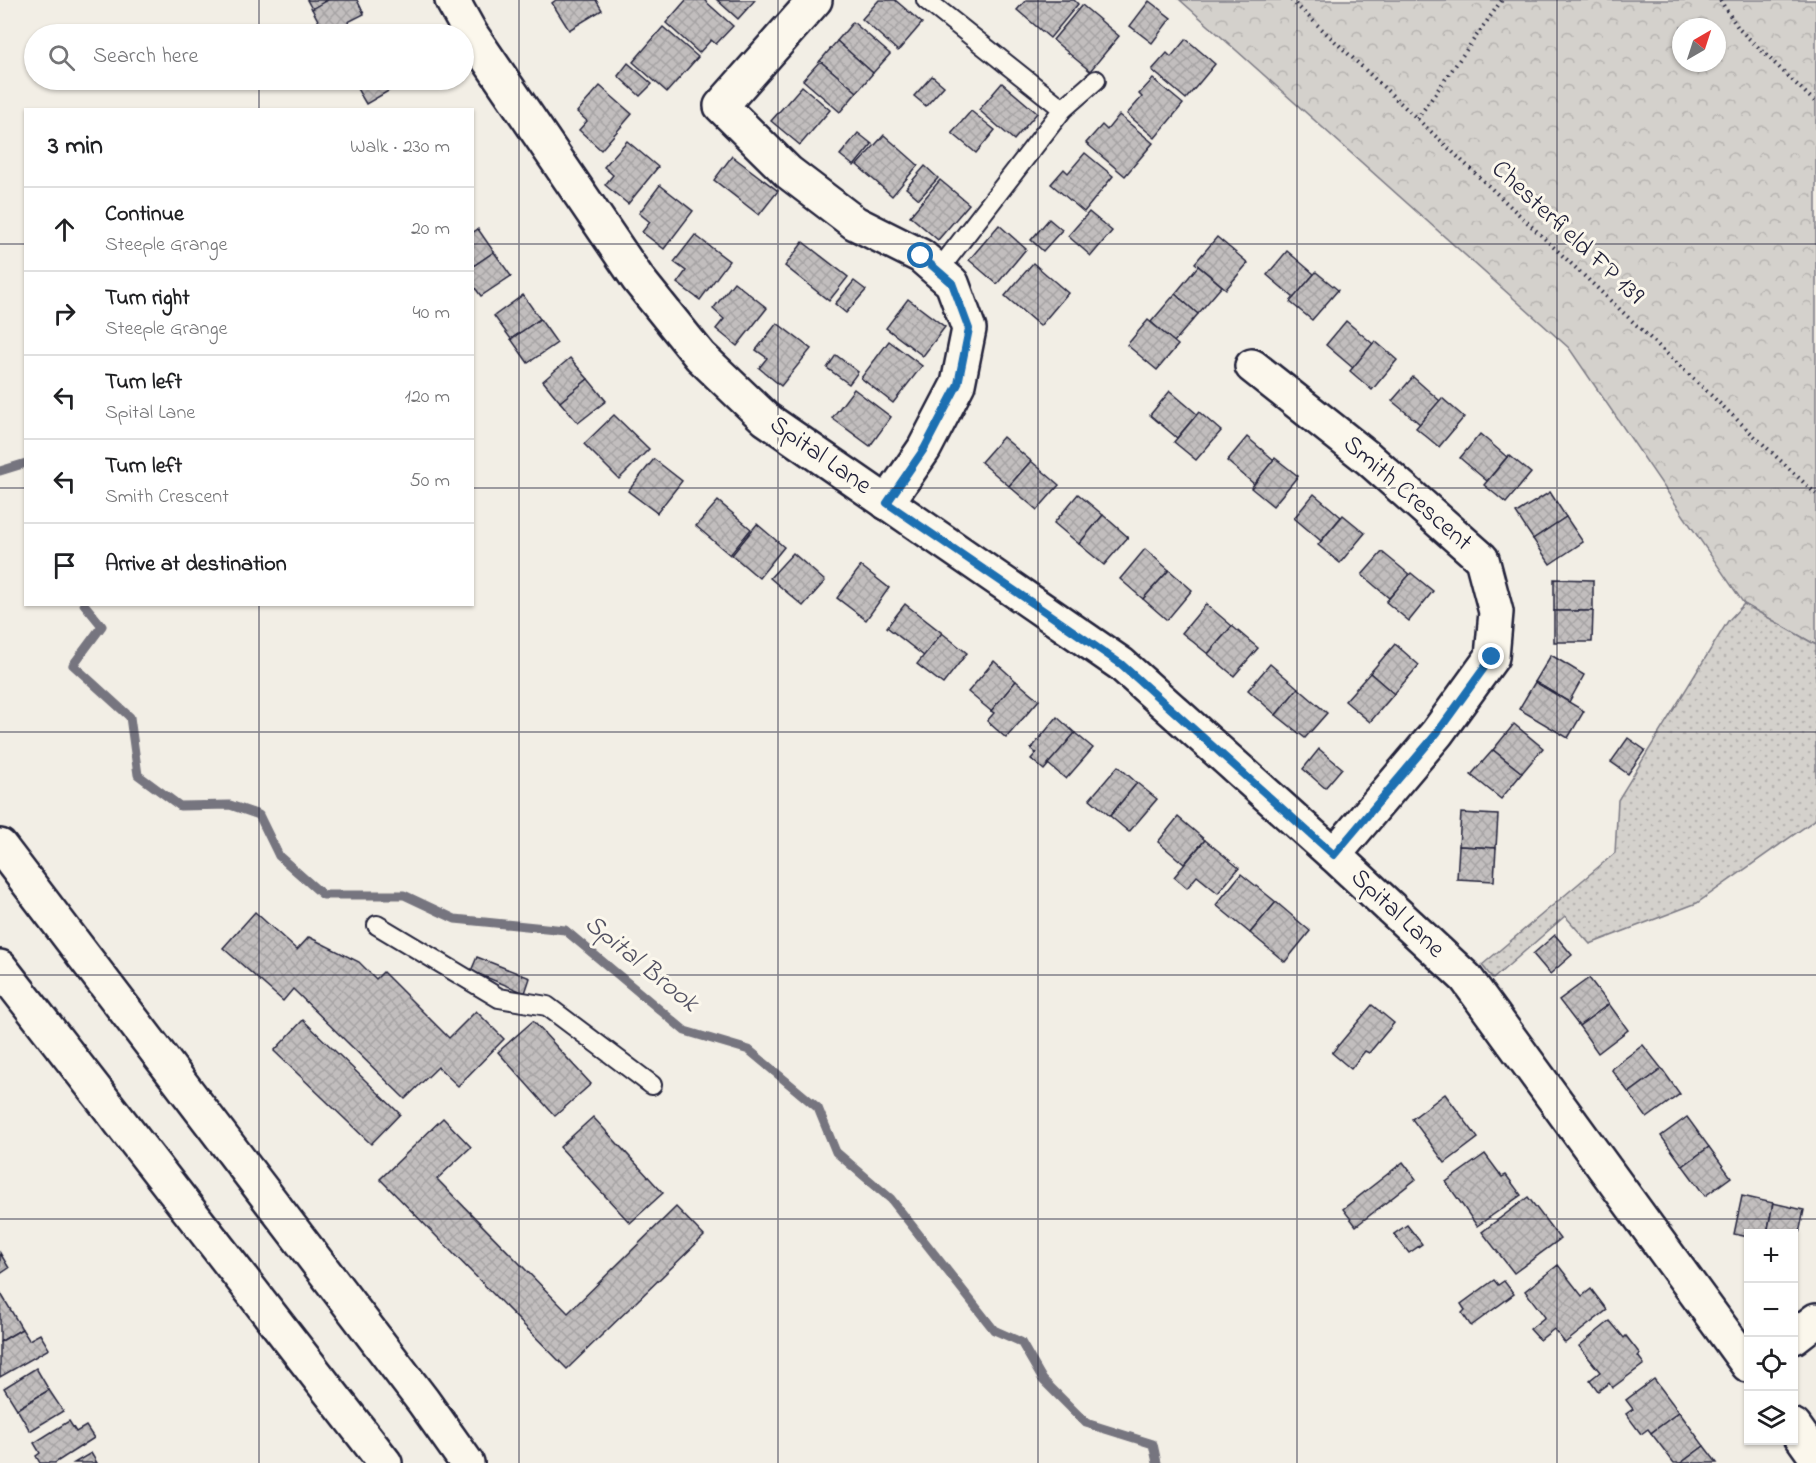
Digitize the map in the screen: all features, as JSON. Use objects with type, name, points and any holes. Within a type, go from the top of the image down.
[{"type":"main road","name":"Spital Lane","points":[[452,0],[466,24]]},
{"type":"main road","points":[[815,0],[721,106],[788,172],[845,216],[921,256],[952,283],[969,329],[958,384],[924,449],[887,503]]},
{"type":"main road","name":"Spital Lane","points":[[474,37],[638,279],[700,356],[766,419],[1121,664],[1334,855],[1472,985],[1744,1358]]},
{"type":"main road","name":"Smith Crescent","points":[[1252,366],[1368,458],[1482,559],[1496,612],[1492,657],[1437,733],[1334,855]]},
{"type":"main road","points":[[0,846],[423,1401],[467,1463]]},
{"type":"main road","points":[[0,967],[385,1463]]},
{"type":"main road","points":[[1798,1334],[1816,1320]]},
{"type":"main road","points":[[1798,1432],[1816,1457]]},
{"type":"lane","points":[[926,0],[1063,109]]},
{"type":"lane","points":[[938,271],[1063,109],[1096,81]]},
{"type":"lane","points":[[377,925],[499,998],[547,1006],[652,1084]]},
{"type":"path","name":"Chesterfield FP 139","points":[[1291,0],[1816,494]]},
{"type":"path","points":[[1417,119],[1502,0]]},
{"type":"path","points":[[1720,0],[1739,29],[1816,103]]},
{"type":"green space","points":[[1180,0],[1816,0],[1816,645],[1744,604],[1569,348]]},
{"type":"green space","points":[[1744,604],[1816,645],[1816,819],[1697,903],[1590,944],[1565,916],[1493,979],[1482,965],[1615,853],[1618,800],[1728,621]]},
{"type":"building","points":[[307,0],[328,0],[312,9]]},
{"type":"building","points":[[328,0],[357,0],[364,14],[348,22],[349,24],[320,24],[312,9]]},
{"type":"building","points":[[556,0],[596,0],[602,10],[569,30],[552,3]]},
{"type":"building","points":[[686,0],[704,0],[733,26],[716,44],[711,40],[699,53],[666,23]]},
{"type":"building","points":[[717,0],[755,0],[738,19]]},
{"type":"building","points":[[879,0],[895,0],[922,23],[898,51],[862,19]]},
{"type":"building","points":[[1026,0],[1074,0],[1078,4],[1050,38],[1017,10]]},
{"type":"building","points":[[1149,1],[1171,18],[1152,43],[1130,26]]},
{"type":"building","points":[[1082,5],[1119,36],[1090,71],[1053,40]]},
{"type":"building","points":[[853,22],[890,54],[873,73],[837,41]]},
{"type":"building","points":[[663,27],[698,57],[667,92],[633,62]]},
{"type":"building","points":[[1186,39],[1215,64],[1186,99],[1152,70],[1167,53],[1171,57]]},
{"type":"building","points":[[837,41],[873,73],[857,92],[820,61]]},
{"type":"building","points":[[820,61],[857,92],[840,112],[803,80]]},
{"type":"building","points":[[628,63],[652,84],[640,96],[618,76]]},
{"type":"building","points":[[932,76],[944,86],[926,106],[914,96]]},
{"type":"building","points":[[1153,79],[1183,104],[1155,138],[1127,114],[1142,97],[1139,94]]},
{"type":"building","points":[[1002,83],[1037,113],[1014,140],[979,110]]},
{"type":"building","points":[[600,86],[632,114],[601,150],[579,130],[587,121],[577,112]]},
{"type":"building","points":[[802,86],[830,110],[800,145],[771,121]]},
{"type":"building","points":[[358,90],[390,90],[366,104]]},
{"type":"building","points":[[971,111],[995,130],[976,153],[952,133]]},
{"type":"building","points":[[1119,115],[1153,143],[1125,176],[1086,143],[1102,125],[1107,130]]},
{"type":"building","points":[[858,133],[872,144],[854,166],[840,155]]},
{"type":"building","points":[[884,135],[918,165],[892,196],[857,165]]},
{"type":"building","points":[[627,141],[658,167],[628,204],[605,185],[613,175],[604,167]]},
{"type":"building","points":[[1085,153],[1113,176],[1084,212],[1051,184],[1064,169],[1068,173]]},
{"type":"building","points":[[732,156],[778,191],[759,215],[714,180]]},
{"type":"building","points":[[925,166],[938,178],[919,199],[906,188]]},
{"type":"building","points":[[940,180],[969,204],[938,240],[910,216]]},
{"type":"building","points":[[660,185],[693,211],[664,249],[642,232],[650,222],[639,213]]},
{"type":"building","points":[[1089,212],[1112,231],[1091,256],[1068,236]]},
{"type":"building","points":[[1049,219],[1062,230],[1043,251],[1031,240]]},
{"type":"building","points":[[999,225],[1026,249],[997,284],[969,260]]},
{"type":"building","points":[[478,229],[494,252],[474,266],[474,232]]},
{"type":"building","points":[[695,235],[729,261],[700,300],[677,283],[686,271],[674,262]]},
{"type":"building","points":[[1217,237],[1248,263],[1226,289],[1195,263]]},
{"type":"building","points":[[803,242],[848,277],[829,301],[785,266]]},
{"type":"building","points":[[1287,251],[1314,274],[1294,298],[1267,275]]},
{"type":"building","points":[[494,252],[511,276],[481,296],[474,287],[474,266]]},
{"type":"building","points":[[1033,263],[1068,293],[1040,326],[1005,296]]},
{"type":"building","points":[[1198,266],[1222,286],[1198,314],[1175,294]]},
{"type":"building","points":[[1316,272],[1338,290],[1312,320],[1290,302]]},
{"type":"building","points":[[854,281],[866,290],[846,313],[835,304]]},
{"type":"building","points":[[734,282],[767,308],[737,346],[716,329],[724,319],[713,309]]},
{"type":"building","points":[[1175,294],[1198,314],[1174,342],[1151,322]]},
{"type":"building","points":[[523,295],[540,319],[511,339],[494,316]]},
{"type":"building","points":[[908,299],[945,327],[923,356],[886,328]]},
{"type":"building","points":[[540,319],[557,343],[528,363],[511,339]]},
{"type":"building","points":[[1148,320],[1178,345],[1157,370],[1127,345]]},
{"type":"building","points":[[1346,321],[1373,344],[1353,368],[1326,345]]},
{"type":"building","points":[[777,323],[811,349],[781,386],[759,368],[767,358],[756,350]]},
{"type":"building","points":[[889,341],[922,366],[893,403],[861,378]]},
{"type":"building","points":[[1375,341],[1397,360],[1372,390],[1350,371]]},
{"type":"building","points":[[836,355],[858,372],[849,384],[827,368]]},
{"type":"building","points":[[570,358],[588,379],[560,402],[543,381]]},
{"type":"building","points":[[1413,377],[1440,401],[1420,424],[1392,401]]},
{"type":"building","points":[[588,379],[606,401],[578,423],[560,402]]},
{"type":"building","points":[[854,389],[891,417],[870,446],[832,418]]},
{"type":"building","points":[[1170,391],[1197,414],[1177,438],[1150,415]]},
{"type":"building","points":[[1442,398],[1464,417],[1439,447],[1416,428]]},
{"type":"building","points":[[1199,412],[1221,431],[1196,460],[1174,442]]},
{"type":"building","points":[[614,415],[649,449],[619,479],[584,444]]},
{"type":"building","points":[[1480,434],[1507,457],[1487,481],[1460,458]]},
{"type":"building","points":[[1003,437],[1031,461],[1009,486],[981,462]]},
{"type":"building","points":[[1247,437],[1274,460],[1254,484],[1227,461]]},
{"type":"building","points":[[1509,455],[1531,473],[1506,503],[1484,485]]},
{"type":"building","points":[[1275,458],[1298,476],[1273,506],[1251,488]]},
{"type":"building","points":[[654,459],[682,481],[657,513],[628,491]]},
{"type":"building","points":[[1031,461],[1059,485],[1037,510],[1009,486]]},
{"type":"building","points":[[1550,492],[1566,517],[1533,539],[1516,513]]},
{"type":"building","points":[[1078,494],[1103,515],[1079,544],[1054,523]]},
{"type":"building","points":[[1314,494],[1341,517],[1321,541],[1294,518]]},
{"type":"building","points":[[718,501],[751,529],[730,555],[696,526]]},
{"type":"building","points":[[1103,515],[1128,537],[1104,565],[1079,544]]},
{"type":"building","points":[[1343,515],[1365,533],[1340,563],[1318,545]]},
{"type":"building","points":[[1566,517],[1583,542],[1550,564],[1533,539]]},
{"type":"building","points":[[757,524],[784,547],[759,578],[732,555]]},
{"type":"building","points":[[1145,549],[1169,570],[1143,599],[1120,579]]},
{"type":"building","points":[[1382,552],[1410,575],[1389,598],[1362,575]]},
{"type":"building","points":[[793,553],[825,581],[803,606],[770,578]]},
{"type":"building","points":[[861,566],[889,588],[866,620],[837,598]]},
{"type":"building","points":[[1169,570],[1192,590],[1167,620],[1143,599]]},
{"type":"building","points":[[1411,573],[1433,591],[1409,621],[1386,602]]},
{"type":"building","points":[[1554,579],[1593,580],[1593,611],[1554,611]]},
{"type":"building","points":[[905,604],[942,633],[924,656],[887,627]]},
{"type":"building","points":[[1206,604],[1232,626],[1208,654],[1182,633]]},
{"type":"building","points":[[1554,611],[1593,611],[1592,642],[1554,642]]},
{"type":"building","points":[[1232,626],[1258,648],[1234,676],[1208,654]]},
{"type":"building","points":[[942,633],[967,653],[943,684],[917,664]]},
{"type":"building","points":[[1395,644],[1419,665],[1394,694],[1370,673]]},
{"type":"building","points":[[1551,655],[1584,675],[1569,702],[1535,682]]},
{"type":"building","points":[[994,661],[1016,681],[991,711],[968,692]]},
{"type":"building","points":[[1270,664],[1298,688],[1276,715],[1248,690]]},
{"type":"building","points":[[1370,673],[1394,694],[1370,722],[1345,701]]},
{"type":"building","points":[[1016,681],[1039,700],[1006,738],[987,721],[994,713],[991,711]]},
{"type":"building","points":[[1535,682],[1584,711],[1568,738],[1519,709]]},
{"type":"building","points":[[1298,688],[1327,713],[1305,738],[1276,715]]},
{"type":"building","points":[[1057,717],[1075,733],[1044,770],[1031,759],[1036,753],[1031,749]]},
{"type":"building","points":[[1514,724],[1543,748],[1522,773],[1493,750]]},
{"type":"building","points":[[1075,733],[1093,748],[1066,779],[1048,764]]},
{"type":"building","points":[[1628,738],[1645,750],[1628,774],[1611,762]]},
{"type":"building","points":[[1319,749],[1342,768],[1325,788],[1303,769]]},
{"type":"building","points":[[1493,750],[1522,773],[1501,799],[1471,775]]},
{"type":"building","points":[[1118,766],[1137,783],[1110,816],[1090,799]]},
{"type":"building","points":[[1137,783],[1157,799],[1129,832],[1110,816]]},
{"type":"building","points":[[1461,813],[1498,815],[1496,848],[1459,846]]},
{"type":"building","points":[[1178,817],[1205,840],[1184,864],[1158,842]]},
{"type":"building","points":[[1205,840],[1239,868],[1218,893],[1197,876],[1187,888],[1174,877]]},
{"type":"building","points":[[1459,846],[1496,848],[1494,881],[1457,879]]},
{"type":"building","points":[[1241,874],[1276,902],[1250,933],[1216,905]]},
{"type":"building","points":[[1276,902],[1310,931],[1285,962],[1250,933]]},
{"type":"building","points":[[255,912],[297,950],[309,937],[359,962],[376,979],[383,972],[449,1038],[476,1011],[504,1039],[458,1086],[438,1067],[405,1099],[293,989],[283,1001],[223,948]]},
{"type":"building","points":[[1555,935],[1572,955],[1550,974],[1533,954]]},
{"type":"building","points":[[477,957],[530,978],[525,993],[471,971]]},
{"type":"building","points":[[1589,978],[1609,1004],[1579,1026],[1559,1000]]},
{"type":"building","points":[[1609,1004],[1628,1030],[1598,1053],[1579,1026]]},
{"type":"building","points":[[1372,1005],[1394,1023],[1369,1053],[1365,1051],[1351,1069],[1332,1053]]},
{"type":"building","points":[[303,1020],[400,1114],[371,1144],[274,1051]]},
{"type":"building","points":[[533,1021],[591,1084],[555,1116],[498,1052]]},
{"type":"building","points":[[1643,1045],[1662,1069],[1629,1093],[1611,1069]]},
{"type":"building","points":[[1662,1069],[1680,1094],[1647,1118],[1629,1093]]},
{"type":"building","points":[[1445,1094],[1478,1138],[1445,1163],[1412,1119]]},
{"type":"building","points":[[593,1117],[663,1193],[630,1223],[560,1147]]},
{"type":"building","points":[[1687,1117],[1709,1147],[1683,1166],[1661,1136]]},
{"type":"building","points":[[443,1118],[471,1147],[437,1179],[568,1313],[676,1207],[704,1236],[567,1369],[380,1179]]},
{"type":"building","points":[[1709,1147],[1731,1177],[1705,1196],[1683,1166]]},
{"type":"building","points":[[1485,1154],[1502,1177],[1506,1175],[1521,1195],[1477,1226],[1446,1182]]},
{"type":"building","points":[[1403,1162],[1416,1179],[1356,1226],[1343,1209]]},
{"type":"building","points":[[1742,1196],[1773,1203],[1768,1229],[1744,1229],[1744,1236],[1734,1234]]},
{"type":"building","points":[[1528,1197],[1560,1239],[1514,1273],[1482,1232]]},
{"type":"building","points":[[1773,1203],[1804,1210],[1798,1238],[1798,1229],[1768,1229]]},
{"type":"building","points":[[1407,1225],[1422,1244],[1409,1253],[1394,1234]]},
{"type":"building","points":[[0,1253],[9,1268],[0,1274]]},
{"type":"building","points":[[1558,1265],[1582,1296],[1591,1289],[1607,1310],[1565,1343],[1554,1329],[1540,1340],[1530,1329],[1545,1317],[1525,1291]]},
{"type":"building","points":[[1494,1280],[1498,1285],[1504,1281],[1514,1294],[1471,1326],[1462,1313],[1465,1310],[1461,1304]]},
{"type":"building","points":[[0,1292],[22,1329],[0,1342]]},
{"type":"building","points":[[1610,1321],[1624,1338],[1626,1336],[1640,1354],[1638,1356],[1644,1364],[1612,1388],[1609,1383],[1598,1391],[1590,1380],[1600,1372],[1579,1346]]},
{"type":"building","points":[[22,1329],[29,1340],[40,1334],[49,1349],[0,1377],[0,1342]]},
{"type":"building","points":[[36,1368],[49,1390],[17,1409],[4,1388]]},
{"type":"building","points":[[1654,1379],[1679,1412],[1651,1433],[1648,1429],[1641,1434],[1626,1414],[1633,1409],[1626,1400]]},
{"type":"building","points":[[49,1390],[63,1411],[30,1431],[17,1409]]},
{"type":"building","points":[[1679,1412],[1704,1446],[1681,1463],[1674,1463],[1651,1433]]},
{"type":"building","points":[[69,1421],[76,1432],[86,1426],[94,1438],[55,1463],[40,1463],[36,1456],[40,1453],[34,1443]]},
{"type":"building","points":[[1704,1446],[1717,1463],[1681,1463]]},
{"type":"building","points":[[91,1453],[97,1463],[74,1463]]},
{"type":"waterway","name":"Spital Brook","points":[[0,471],[24,464]]},
{"type":"waterway","name":"Spital Brook","points":[[86,606],[102,626],[73,665],[130,717],[138,775],[180,806],[230,805],[259,815],[279,856],[323,895],[404,895],[455,919],[565,930],[685,1031],[749,1050],[818,1108],[836,1152],[891,1199],[994,1330],[1021,1342],[1043,1380],[1086,1423],[1153,1444],[1157,1463]]},
{"type":"route","points":[[921,256],[952,283],[969,329],[958,384],[924,449],[887,503],[1121,664],[1334,855],[1437,733],[1492,657]]}]
